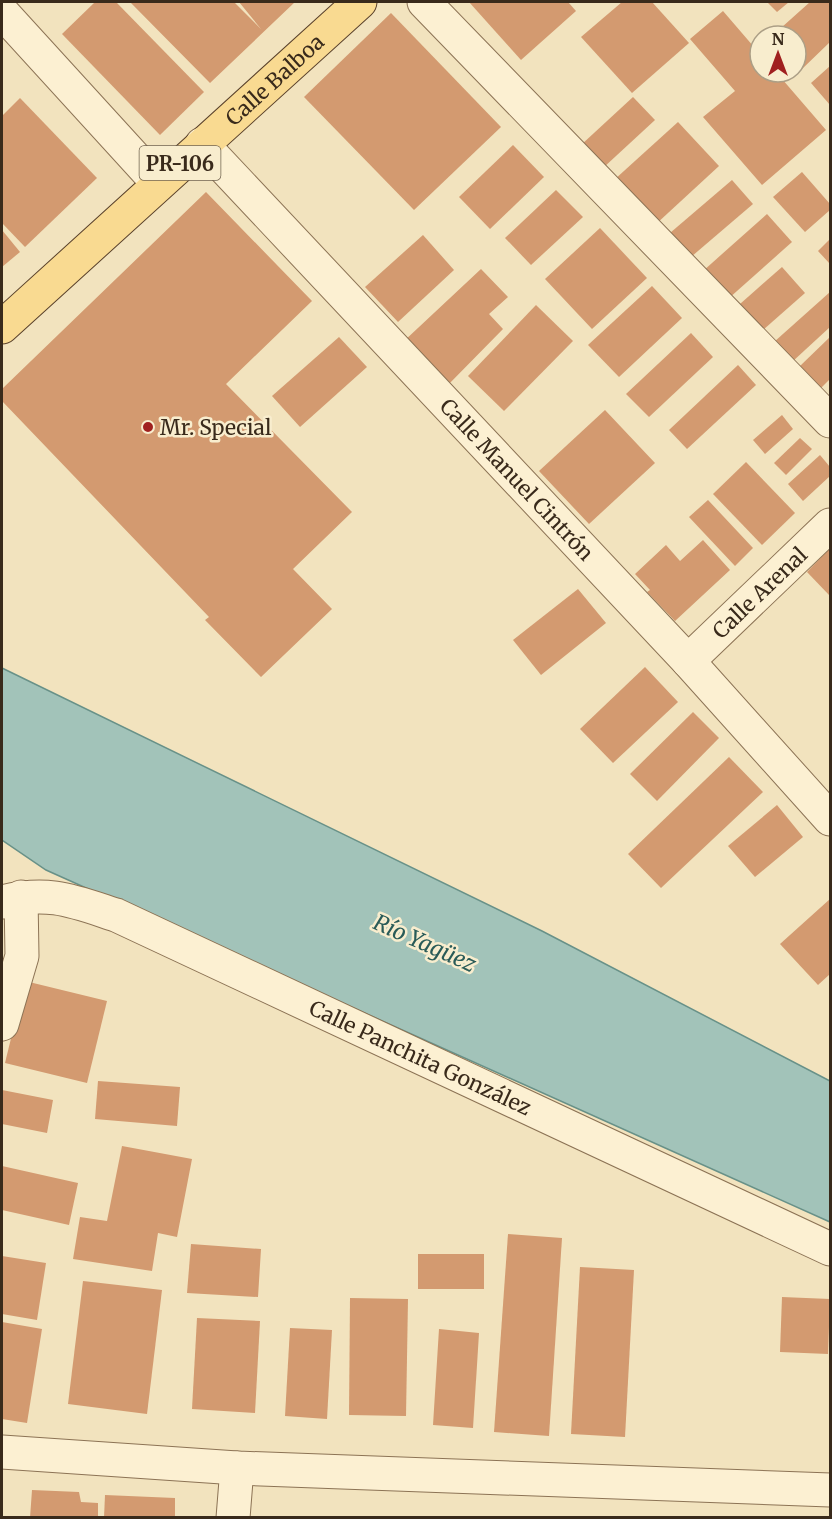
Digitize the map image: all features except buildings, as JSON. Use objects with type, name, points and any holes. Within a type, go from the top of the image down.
[{"type":"main road","name":"Calle Balboa","points":[[2,327],[360,2]]},
{"type":"street","points":[[424,2],[831,421]]},
{"type":"street","points":[[2,12],[158,183]]},
{"type":"street","name":"Calle Manuel Cintrón","points":[[202,144],[688,661],[831,819]]},
{"type":"street","name":"Calle Arenal","points":[[688,661],[831,525]]},
{"type":"street","name":"Calle Panchita González","points":[[11,899],[64,897],[116,915],[831,1249]]},
{"type":"street","points":[[2,1024],[22,956],[11,899]]},
{"type":"street","points":[[2,1452],[237,1468],[831,1490]]},
{"type":"street","points":[[233,1518],[237,1468]]},
{"type":"water","name":"Río Yagüez","points":[[2,668],[542,931],[830,1081],[830,1222],[46,870],[2,840]]},
{"type":"place","name":"Mr. Special","points":[[148,427]]}]
